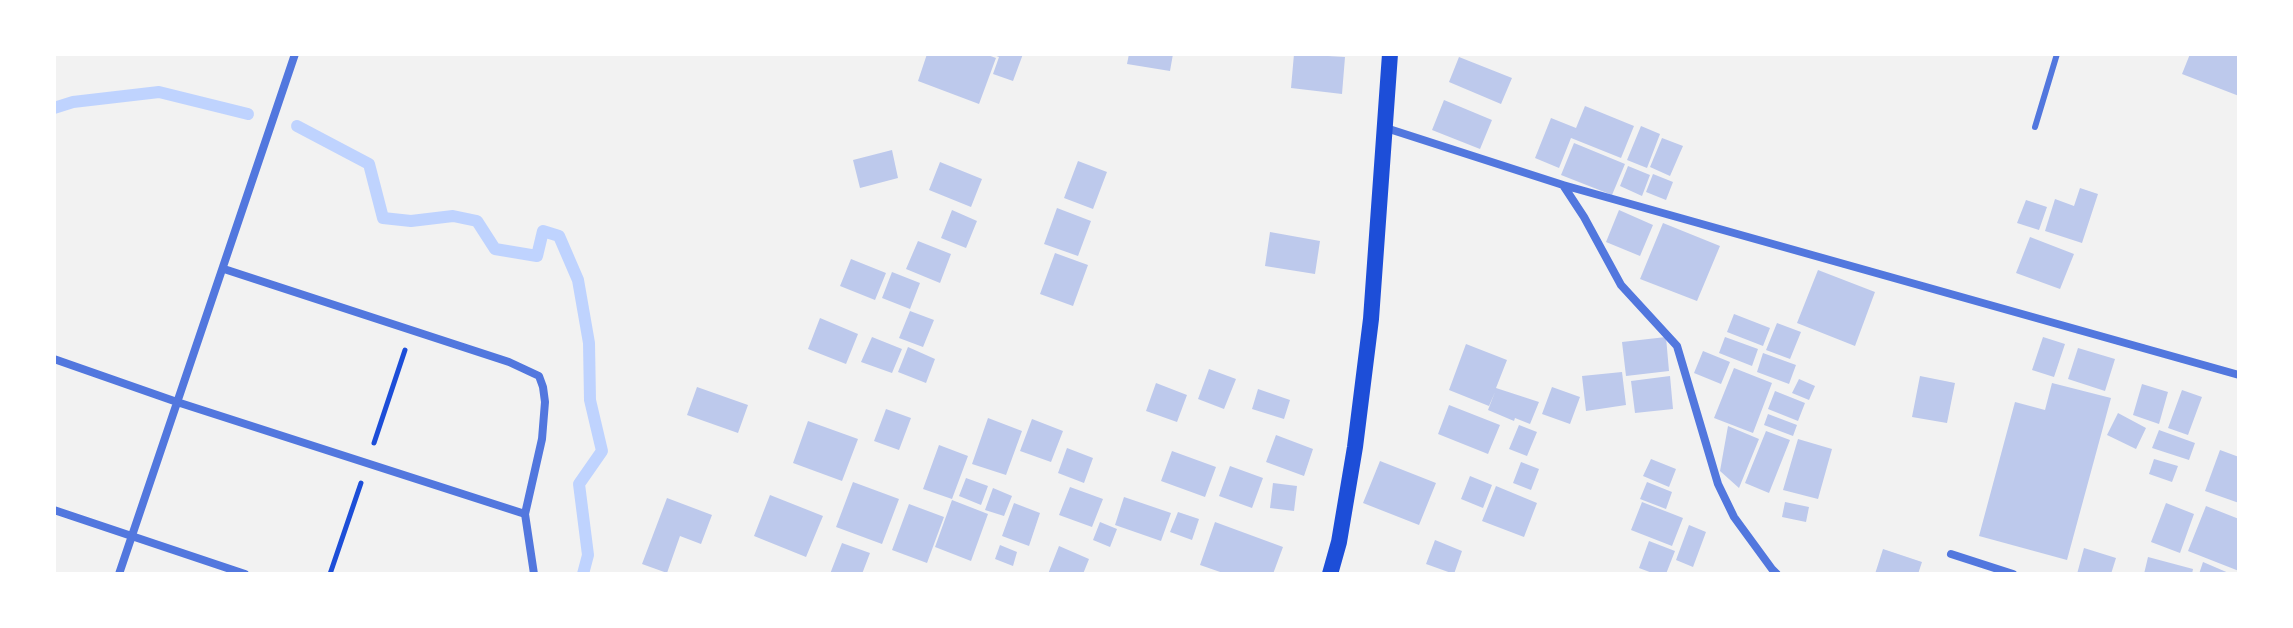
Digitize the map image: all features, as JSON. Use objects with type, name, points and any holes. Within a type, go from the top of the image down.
[{"type":"main road","points":[[1330,574],[1351,474],[1371,319],[1390,54]]},
{"type":"street","points":[[119,574],[295,54]]},
{"type":"street","points":[[1385,128],[1563,185],[2239,375]]},
{"type":"street","points":[[1563,185],[1621,285],[1677,346],[1718,484],[1734,517],[1777,574]]},
{"type":"street","points":[[224,269],[509,362],[539,376],[545,402],[542,439],[525,514],[534,574]]},
{"type":"street","points":[[54,359],[525,514]]},
{"type":"street","points":[[54,510],[245,574]]},
{"type":"street","points":[[1951,554],[2013,574]]},
{"type":"lane","points":[[2035,127],[2057,54]]},
{"type":"building","points":[[927,54],[985,54],[996,58],[979,104],[918,81]]},
{"type":"building","points":[[991,54],[1023,54],[1013,81],[993,74],[999,57]]},
{"type":"building","points":[[1129,54],[1173,54],[1170,71],[1127,64]]},
{"type":"building","points":[[1294,54],[1345,57],[1342,94],[1291,88]]},
{"type":"building","points":[[2190,54],[2239,54],[2239,96],[2182,74]]},
{"type":"building","points":[[1459,57],[1512,78],[1501,104],[1449,82]]},
{"type":"building","points":[[1444,100],[1492,120],[1480,149],[1432,130]]},
{"type":"building","points":[[1585,106],[1634,126],[1621,158],[1571,138],[1559,168],[1535,158],[1551,118],[1576,128]]},
{"type":"building","points":[[1641,126],[1660,134],[1647,168],[1627,160]]},
{"type":"building","points":[[1662,138],[1683,146],[1670,176],[1650,167]]},
{"type":"building","points":[[1574,143],[1625,164],[1612,195],[1561,175]]},
{"type":"building","points":[[892,150],[898,178],[860,188],[853,160]]},
{"type":"building","points":[[1078,161],[1107,172],[1093,209],[1064,198]]},
{"type":"building","points":[[940,162],[982,179],[971,207],[929,190]]},
{"type":"building","points":[[1628,166],[1650,175],[1642,196],[1620,186]]},
{"type":"building","points":[[1653,174],[1673,182],[1666,200],[1646,192]]},
{"type":"building","points":[[2080,188],[2098,194],[2082,243],[2045,231],[2055,199],[2074,206]]},
{"type":"building","points":[[2026,200],[2047,207],[2039,230],[2017,223]]},
{"type":"building","points":[[1057,208],[1091,221],[1078,256],[1044,244]]},
{"type":"building","points":[[952,210],[977,221],[966,248],[941,238]]},
{"type":"building","points":[[1619,210],[1653,225],[1640,256],[1606,242]]},
{"type":"building","points":[[1663,223],[1720,246],[1697,301],[1640,279]]},
{"type":"building","points":[[1270,232],[1320,241],[1315,274],[1265,266]]},
{"type":"building","points":[[2030,237],[2074,254],[2060,289],[2016,273]]},
{"type":"building","points":[[918,241],[951,254],[940,283],[906,269]]},
{"type":"building","points":[[1055,253],[1088,265],[1073,306],[1040,294]]},
{"type":"building","points":[[851,259],[886,273],[875,300],[840,286]]},
{"type":"building","points":[[1818,270],[1875,292],[1855,346],[1797,323]]},
{"type":"building","points":[[892,272],[920,283],[910,309],[882,298]]},
{"type":"building","points":[[910,311],[934,320],[923,347],[899,338]]},
{"type":"building","points":[[1734,314],[1770,328],[1763,346],[1727,332]]},
{"type":"building","points":[[820,318],[858,334],[846,364],[808,349]]},
{"type":"building","points":[[1777,323],[1801,332],[1790,359],[1766,350]]},
{"type":"building","points":[[872,337],[902,349],[892,373],[861,362]]},
{"type":"building","points":[[1666,337],[1669,371],[1626,376],[1622,342]]},
{"type":"building","points":[[1725,337],[1758,349],[1752,366],[1719,353]]},
{"type":"building","points":[[2043,337],[2065,344],[2054,377],[2032,370]]},
{"type":"building","points":[[1466,344],[1507,360],[1496,388],[1539,402],[1530,424],[1488,410],[1495,392],[1489,406],[1449,390]]},
{"type":"building","points":[[908,347],[935,359],[926,383],[898,372]]},
{"type":"building","points":[[2078,348],[2115,359],[2105,391],[2068,379]]},
{"type":"building","points":[[1703,351],[1730,362],[1721,384],[1694,373]]},
{"type":"building","points":[[1763,353],[1796,365],[1789,384],[1757,372]]},
{"type":"building","points":[[1734,368],[1772,383],[1753,433],[1714,418]]},
{"type":"building","points":[[1209,369],[1236,379],[1224,409],[1198,399]]},
{"type":"building","points":[[1622,372],[1626,405],[1586,411],[1582,376]]},
{"type":"building","points":[[1670,376],[1673,409],[1635,413],[1631,381]]},
{"type":"building","points":[[1920,376],[1955,383],[1947,423],[1912,417]]},
{"type":"building","points":[[1799,379],[1815,386],[1809,400],[1792,393]]},
{"type":"building","points":[[1156,383],[1187,395],[1177,422],[1146,411]]},
{"type":"building","points":[[2052,383],[2111,398],[2067,560],[1979,536],[2015,402],[2045,410]]},
{"type":"building","points":[[2142,384],[2168,392],[2159,424],[2133,415]]},
{"type":"building","points":[[697,387],[748,405],[738,433],[687,415]]},
{"type":"building","points":[[1552,387],[1580,397],[1570,424],[1542,414]]},
{"type":"building","points":[[1258,389],[1290,400],[1284,419],[1252,409]]},
{"type":"building","points":[[2182,390],[2202,397],[2188,435],[2168,428]]},
{"type":"building","points":[[1775,391],[1805,403],[1798,421],[1768,409]]},
{"type":"building","points":[[1449,405],[1500,425],[1488,454],[1438,434]]},
{"type":"building","points":[[886,409],[911,418],[899,450],[874,441]]},
{"type":"building","points":[[2118,413],[2146,428],[2136,449],[2107,435]]},
{"type":"building","points":[[1768,414],[1797,425],[1793,436],[1764,425]]},
{"type":"building","points":[[988,418],[1022,431],[1006,475],[972,464]]},
{"type":"building","points":[[1032,419],[1063,431],[1051,462],[1020,451]]},
{"type":"building","points":[[808,421],[858,439],[842,481],[793,463]]},
{"type":"building","points":[[1519,425],[1537,432],[1527,456],[1509,449]]},
{"type":"building","points":[[1728,426],[1759,439],[1739,488],[1720,471]]},
{"type":"building","points":[[2159,430],[2195,443],[2189,460],[2152,448]]},
{"type":"building","points":[[1766,431],[1790,440],[1769,493],[1745,483]]},
{"type":"building","points":[[1276,435],[1313,449],[1304,476],[1266,462]]},
{"type":"building","points":[[1798,439],[1832,449],[1818,499],[1783,490]]},
{"type":"building","points":[[939,445],[968,456],[952,499],[923,489]]},
{"type":"building","points":[[1067,448],[1093,458],[1084,483],[1058,473]]},
{"type":"building","points":[[2220,450],[2239,457],[2239,503],[2205,491]]},
{"type":"building","points":[[1172,451],[1216,467],[1205,497],[1161,481]]},
{"type":"building","points":[[1651,459],[1676,469],[1669,487],[1643,476]]},
{"type":"building","points":[[2154,459],[2178,466],[2172,482],[2149,474]]},
{"type":"building","points":[[1380,461],[1436,483],[1419,525],[1363,503]]},
{"type":"building","points":[[1521,462],[1539,469],[1531,490],[1513,483]]},
{"type":"building","points":[[1230,466],[1263,478],[1252,508],[1219,496]]},
{"type":"building","points":[[1470,476],[1492,485],[1483,508],[1461,499]]},
{"type":"building","points":[[966,478],[988,486],[981,505],[959,496]]},
{"type":"building","points":[[853,482],[899,499],[882,544],[836,527]]},
{"type":"building","points":[[1647,482],[1672,492],[1666,509],[1640,499]]},
{"type":"building","points":[[1273,483],[1297,486],[1294,511],[1270,508]]},
{"type":"building","points":[[1496,486],[1537,503],[1524,537],[1482,521]]},
{"type":"building","points":[[1070,487],[1103,499],[1092,527],[1059,515]]},
{"type":"building","points":[[993,488],[1012,496],[1004,516],[985,510]]},
{"type":"building","points":[[770,495],[823,516],[806,557],[754,536]]},
{"type":"building","points":[[1124,497],[1171,513],[1161,541],[1115,525]]},
{"type":"building","points":[[667,498],[712,515],[701,544],[680,536],[667,573],[642,564]]},
{"type":"building","points":[[952,500],[988,514],[971,561],[935,547]]},
{"type":"building","points":[[1642,502],[1683,518],[1672,546],[1631,530]]},
{"type":"building","points":[[1785,502],[1809,507],[1806,522],[1782,517]]},
{"type":"building","points":[[1014,503],[1040,513],[1029,546],[1002,536]]},
{"type":"building","points":[[2166,503],[2194,514],[2180,553],[2151,542]]},
{"type":"building","points":[[909,504],[944,517],[927,563],[892,550]]},
{"type":"building","points":[[2206,506],[2239,519],[2239,571],[2188,551]]},
{"type":"building","points":[[1178,512],[1199,519],[1192,540],[1170,532]]},
{"type":"building","points":[[1100,522],[1117,529],[1110,547],[1093,540]]},
{"type":"building","points":[[1215,522],[1283,547],[1273,574],[1226,574],[1200,565]]},
{"type":"building","points":[[1689,525],[1706,532],[1693,567],[1676,560]]},
{"type":"building","points":[[1435,540],[1462,551],[1454,574],[1426,564]]},
{"type":"building","points":[[1649,541],[1675,551],[1666,574],[1639,568]]},
{"type":"building","points":[[842,543],[870,553],[862,574],[830,574]]},
{"type":"building","points":[[1000,545],[1017,552],[1013,566],[995,559]]},
{"type":"building","points":[[1059,546],[1089,559],[1083,574],[1048,574]]},
{"type":"building","points":[[2084,548],[2116,558],[2111,574],[2077,574]]},
{"type":"building","points":[[1883,549],[1922,562],[1918,574],[1875,574]]},
{"type":"building","points":[[2148,557],[2193,569],[2192,574],[2144,574]]},
{"type":"building","points":[[2203,562],[2231,574],[2199,574]]},
{"type":"waterway","points":[[54,108],[73,102],[159,92],[248,114]]},
{"type":"waterway","points":[[297,126],[369,164],[383,218],[411,221],[453,216],[477,221],[495,249],[537,256],[543,231],[559,236],[578,280],[589,343],[590,400],[602,451],[579,484],[588,555],[583,574]]}]
